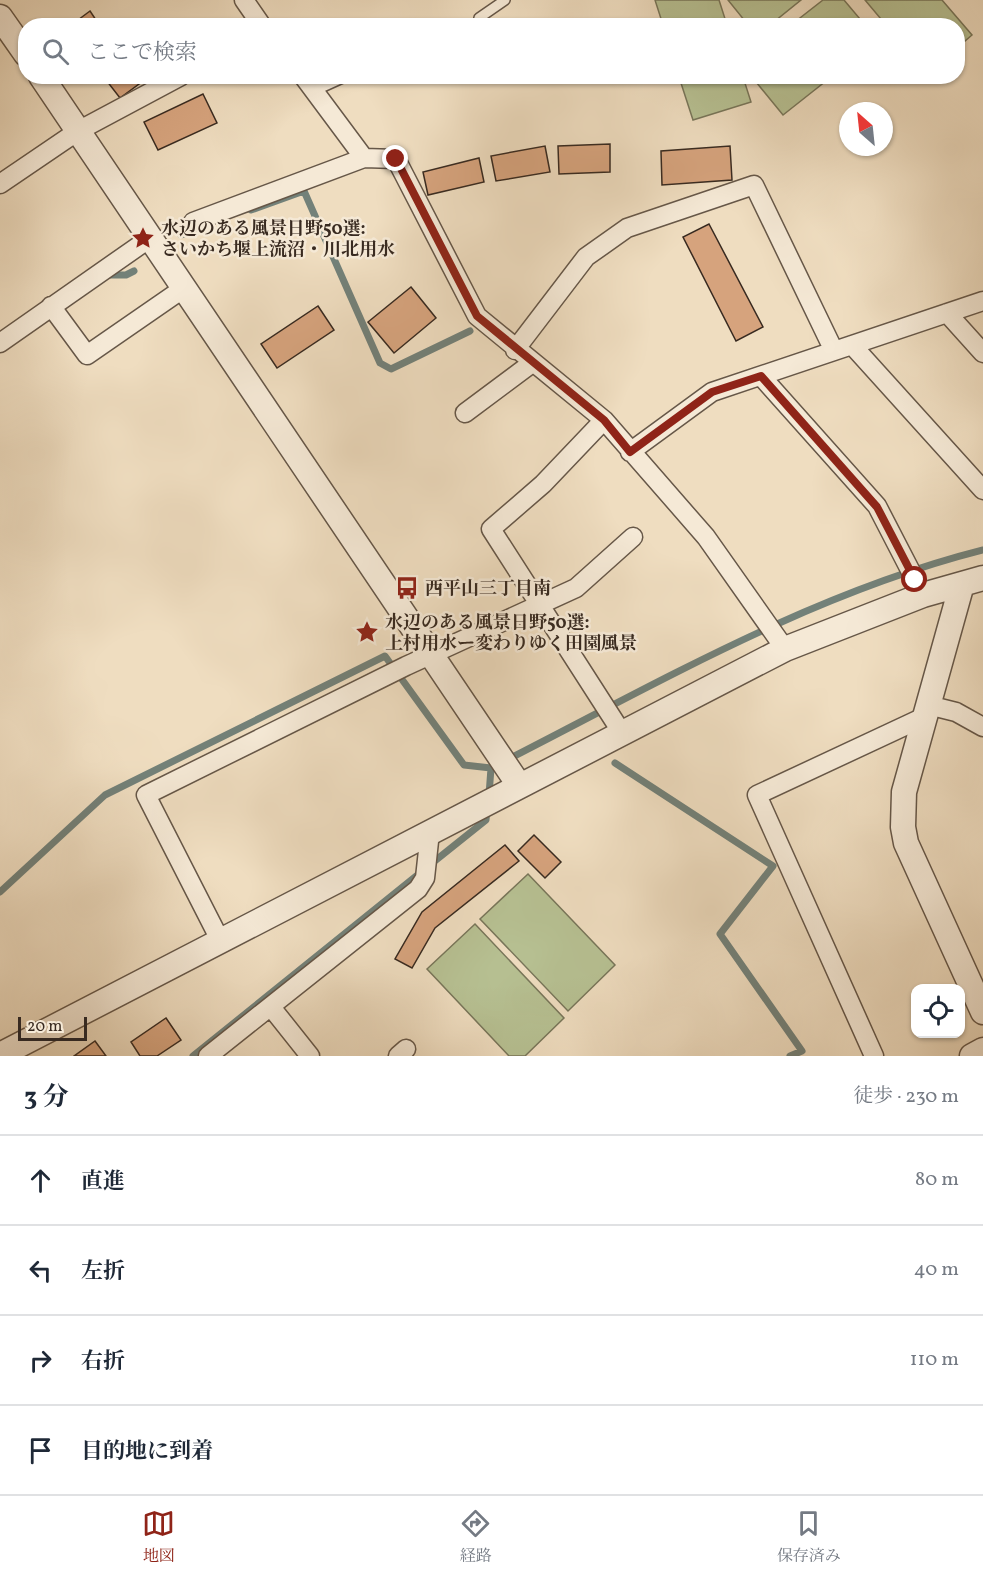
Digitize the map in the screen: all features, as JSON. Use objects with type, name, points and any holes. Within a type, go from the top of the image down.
[{"type":"street","points":[[244,0],[256,18]]},
{"type":"street","points":[[0,17],[18,43]]},
{"type":"street","points":[[46,84],[508,769]]},
{"type":"street","points":[[0,184],[78,131],[166,84]]},
{"type":"street","points":[[308,84],[364,158]]},
{"type":"street","points":[[193,222],[364,158],[396,159],[477,316],[515,350],[604,420],[706,537],[775,635]]},
{"type":"street","points":[[515,350],[586,257],[627,228],[754,185],[834,351]]},
{"type":"street","points":[[0,343],[150,238]]},
{"type":"street","points":[[51,306],[87,355],[184,288]]},
{"type":"street","points":[[630,452],[712,392],[983,301]]},
{"type":"street","points":[[947,313],[983,353]]},
{"type":"street","points":[[852,345],[983,490]]},
{"type":"street","points":[[465,413],[532,363]]},
{"type":"street","points":[[761,376],[877,507],[919,588]]},
{"type":"street","points":[[604,420],[543,484],[491,529],[617,726]]},
{"type":"street","points":[[220,940],[146,795],[385,676],[576,588],[633,537]]},
{"type":"street","points":[[0,1055],[430,832],[508,769],[617,726],[775,635],[919,588],[973,581],[926,711],[904,792],[903,827],[906,843],[983,1012]]},
{"type":"street","points":[[874,1056],[757,795],[926,711],[956,712],[983,727]]},
{"type":"street","points":[[208,1056],[418,889],[425,878],[430,832]]},
{"type":"street","points":[[271,1007],[310,1056]]},
{"type":"street","points":[[972,1056],[983,1050]]},
{"type":"lane","points":[[479,18],[505,0]]},
{"type":"green space","points":[[655,0],[719,0],[725,18],[661,18]]},
{"type":"green space","points":[[728,0],[801,0],[779,18],[743,18]]},
{"type":"green space","points":[[823,0],[844,0],[859,18],[800,18]]},
{"type":"green space","points":[[865,0],[942,0],[957,18],[880,18]]},
{"type":"green space","points":[[965,27],[972,35],[965,41]]},
{"type":"green space","points":[[681,84],[745,84],[751,102],[693,120]]},
{"type":"green space","points":[[758,84],[822,84],[783,115]]},
{"type":"green space","points":[[528,874],[615,965],[568,1011],[480,919]]},
{"type":"green space","points":[[475,924],[564,1018],[525,1056],[509,1056],[427,969]]},
{"type":"building","points":[[90,11],[95,18],[81,18]]},
{"type":"building","points":[[109,84],[139,84],[120,98]]},
{"type":"building","points":[[203,94],[217,123],[158,150],[144,122]]},
{"type":"building","points":[[610,144],[610,172],[559,174],[558,146]]},
{"type":"building","points":[[545,146],[550,172],[496,181],[491,156]]},
{"type":"building","points":[[730,146],[732,180],[662,185],[661,151]]},
{"type":"building","points":[[479,158],[484,182],[428,195],[423,172]]},
{"type":"building","points":[[709,224],[763,327],[736,341],[683,237]]},
{"type":"building","points":[[411,287],[436,318],[394,353],[368,322]]},
{"type":"building","points":[[318,306],[334,330],[277,368],[261,344]]},
{"type":"building","points":[[534,835],[561,862],[545,878],[518,851]]},
{"type":"building","points":[[505,845],[519,861],[435,928],[412,968],[395,959],[422,912]]},
{"type":"building","points":[[166,1018],[181,1040],[157,1056],[140,1056],[131,1042]]},
{"type":"building","points":[[95,1041],[106,1056],[74,1056]]},
{"type":"waterway","points":[[251,210],[304,191],[380,363],[391,369],[470,331]]},
{"type":"waterway","points":[[181,235],[198,229]]},
{"type":"waterway","points":[[107,275],[126,275],[134,271]]},
{"type":"waterway","points":[[0,892],[105,795],[385,656],[464,765],[491,768],[671,675],[793,617],[855,591],[983,550]]},
{"type":"waterway","points":[[615,763],[773,866],[720,934],[802,1051],[790,1056]]},
{"type":"waterway","points":[[489,795],[491,768]]},
{"type":"waterway","points":[[431,864],[486,820],[487,809]]},
{"type":"waterway","points":[[193,1056],[420,873]]},
{"type":"place","name":"水辺のある風景日野50選: さいかち堰上流沼・川北用水","points":[[143,238]]},
{"type":"place","name":"西平山三丁目南","points":[[407,588]]},
{"type":"place","name":"水辺のある風景日野50選: 上村用水ー変わりゆく田園風景","points":[[367,632]]},
{"type":"route","points":[[396,159],[477,316],[515,350],[604,420],[630,452],[712,392],[761,376],[877,507],[915,580]]}]
